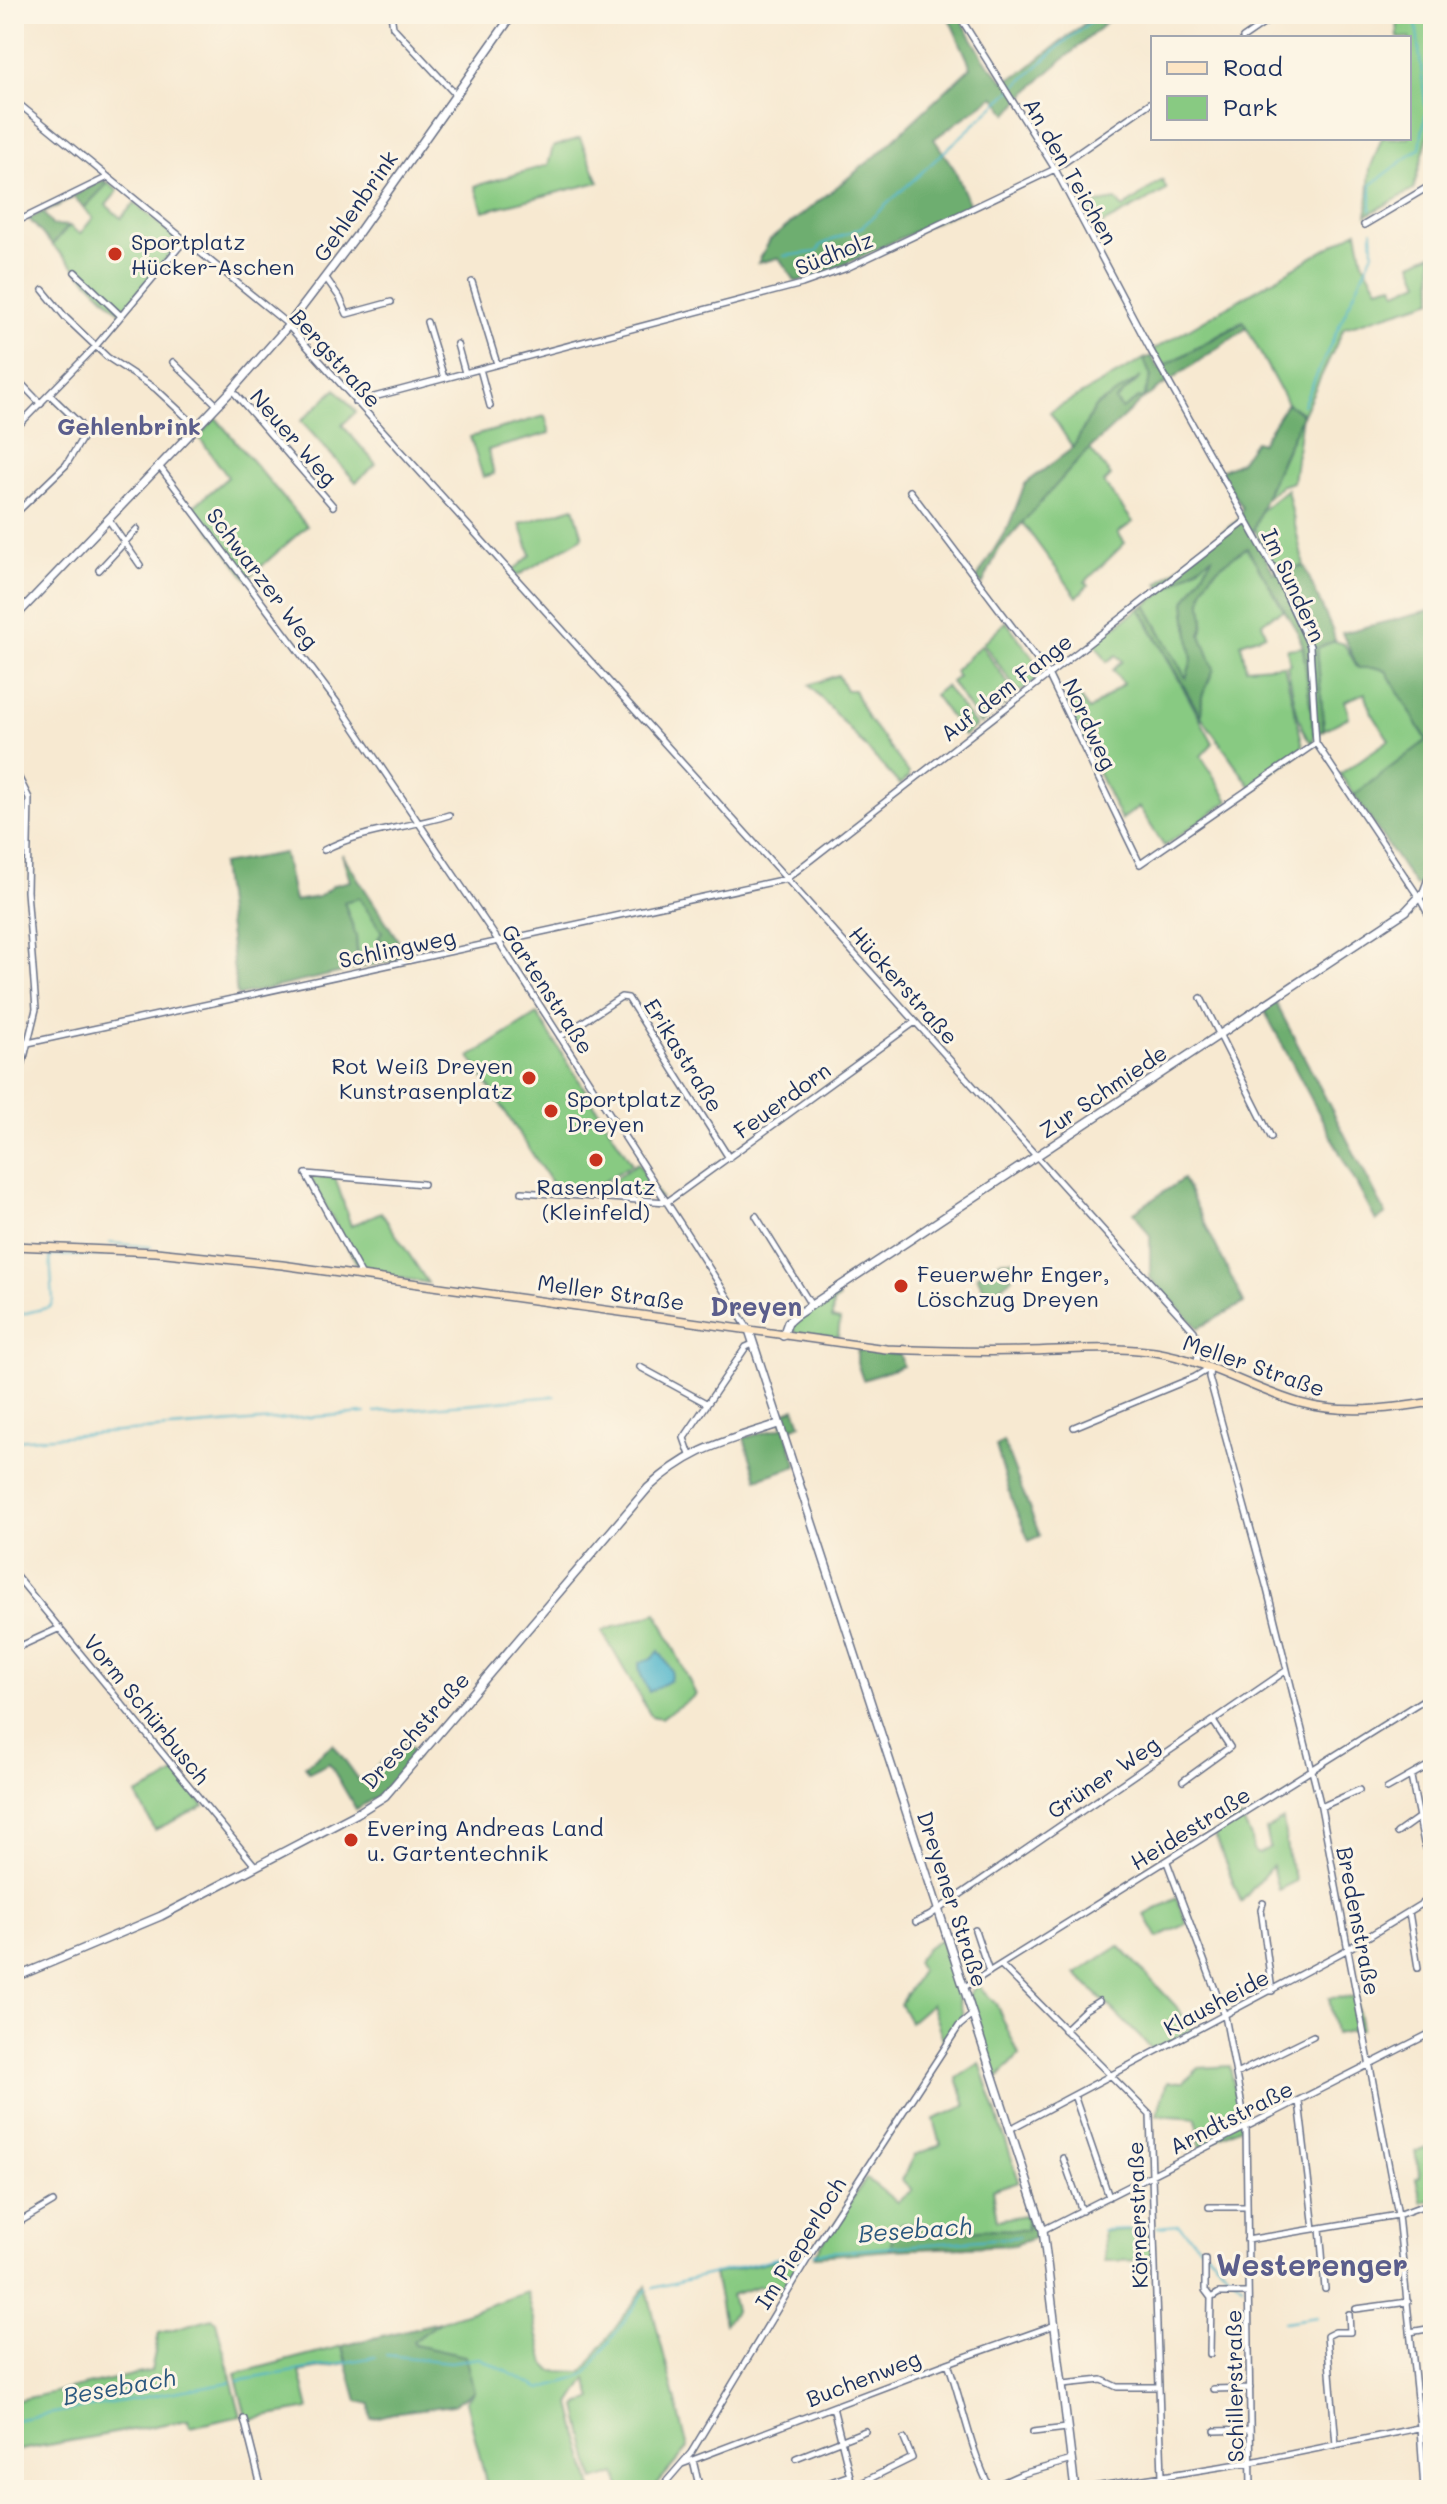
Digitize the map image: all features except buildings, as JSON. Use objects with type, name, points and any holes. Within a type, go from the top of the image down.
[{"type":"main road","name":"Meller Straße","points":[[14,1246],[59,1246],[199,1256],[886,1349],[1123,1349],[1158,1353],[1197,1363],[1282,1397],[1328,1409],[1384,1409],[1433,1402]]},
{"type":"street","points":[[391,14],[393,27],[456,95]]},
{"type":"street","name":"Gehlenbrink","points":[[14,618],[232,390],[287,327],[326,278],[513,14]]},
{"type":"street","name":"An den Teichen","points":[[958,14],[1055,169],[1149,348]]},
{"type":"street","points":[[1246,36],[1278,14]]},
{"type":"street","name":"Bergstraße","points":[[14,100],[287,327],[567,637]]},
{"type":"street","name":"Südholz","points":[[355,402],[802,284],[847,268],[1055,169],[1151,102]]},
{"type":"street","points":[[14,223],[108,177]]},
{"type":"street","points":[[1364,225],[1433,184]]},
{"type":"street","points":[[14,430],[95,347],[185,240]]},
{"type":"street","points":[[75,272],[121,316]]},
{"type":"street","points":[[326,278],[347,314],[391,302]]},
{"type":"street","points":[[472,282],[497,364]]},
{"type":"street","points":[[43,290],[95,347],[156,389],[197,427]]},
{"type":"street","points":[[427,322],[444,378]]},
{"type":"street","points":[[457,344],[465,373]]},
{"type":"street","name":"Im Sundern","points":[[1149,348],[1275,571],[1310,646],[1316,743]]},
{"type":"street","points":[[173,362],[217,405]]},
{"type":"street","points":[[480,369],[490,406]]},
{"type":"street","points":[[14,376],[41,404]]},
{"type":"street","points":[[14,387],[20,382]]},
{"type":"street","name":"Neuer Weg","points":[[232,390],[333,506]]},
{"type":"street","points":[[14,515],[66,465],[83,437],[80,424],[50,395]]},
{"type":"street","name":"Schwarzer Weg","points":[[159,466],[342,709]]},
{"type":"street","name":"Nordweg","points":[[910,491],[1048,674],[1140,864],[1316,743]]},
{"type":"street","points":[[108,519],[140,565]]},
{"type":"street","name":"Auf dem Fange","points":[[786,879],[1246,521]]},
{"type":"street","points":[[99,570],[137,529]]},
{"type":"street","name":"Hückerstraße","points":[[567,637],[1194,1331],[1199,1344],[1197,1363]]},
{"type":"street","name":"Gartenstraße","points":[[342,709],[499,942],[749,1330]]},
{"type":"street","points":[[1316,743],[1433,923]]},
{"type":"street","points":[[14,768],[29,798],[27,891],[36,1009],[14,1099]]},
{"type":"street","points":[[324,850],[340,841],[449,815]]},
{"type":"street","points":[[1420,899],[1433,868]]},
{"type":"street","name":"Schlingweg","points":[[14,1043],[28,1043],[786,879]]},
{"type":"street","name":"Zur Schmiede","points":[[783,1336],[791,1319],[811,1305],[1365,939],[1420,899]]},
{"type":"street","name":"Erikastraße","points":[[560,1037],[621,997],[628,998],[729,1158]]},
{"type":"street","points":[[1201,998],[1271,1137]]},
{"type":"street","name":"Feuerdorn","points":[[667,1202],[915,1022]]},
{"type":"street","points":[[362,1276],[306,1174],[423,1184]]},
{"type":"street","points":[[522,1192],[667,1202]]},
{"type":"street","points":[[756,1216],[811,1305]]},
{"type":"street","name":"Dreyener Straße","points":[[749,1330],[1043,2230],[1075,2490]]},
{"type":"street","points":[[690,1455],[684,1438],[746,1347],[753,1344]]},
{"type":"street","points":[[640,1367],[706,1403]]},
{"type":"street","points":[[1074,1427],[1210,1368]]},
{"type":"street","name":"Bredenstraße","points":[[1210,1368],[1209,1377],[1321,1807],[1398,2215],[1424,2490]]},
{"type":"street","name":"Dreschstraße","points":[[14,1978],[161,1916],[385,1796],[648,1488],[690,1455],[778,1424]]},
{"type":"street","name":"Vorm Schürbusch","points":[[14,1573],[256,1867]]},
{"type":"street","points":[[14,1649],[60,1628]]},
{"type":"street","name":"Grüner Weg","points":[[916,1922],[1287,1670]]},
{"type":"street","name":"Heidestraße","points":[[963,1988],[1433,1694]]},
{"type":"street","points":[[1183,1781],[1230,1747],[1213,1721]]},
{"type":"street","points":[[1387,1789],[1433,1763]]},
{"type":"street","points":[[1411,1777],[1424,1843],[1433,1865]]},
{"type":"street","points":[[1321,1807],[1359,1790]]},
{"type":"street","points":[[1397,1833],[1418,1818]]},
{"type":"street","name":"Schillerstraße","points":[[1167,1862],[1225,2016],[1246,2127],[1251,2490]]},
{"type":"street","name":"Klausheide","points":[[1009,2129],[1272,1991],[1433,1897]]},
{"type":"street","points":[[1263,1903],[1261,1909],[1272,1991]]},
{"type":"street","points":[[1409,1912],[1418,1968]]},
{"type":"street","points":[[975,1930],[989,1972]]},
{"type":"street","name":"Körnerstraße","points":[[1001,1965],[1150,2115],[1162,2477]]},
{"type":"street","points":[[1064,2030],[1099,2001]]},
{"type":"street","name":"Im Pieperloch","points":[[692,2456],[810,2255],[959,2026],[972,2015]]},
{"type":"street","name":"Arndtstraße","points":[[1043,2230],[1433,2032]]},
{"type":"street","points":[[1236,2074],[1313,2036]]},
{"type":"street","points":[[1074,2095],[1109,2197]]},
{"type":"street","points":[[1299,2101],[1325,2289]]},
{"type":"street","points":[[1063,2158],[1082,2211]]},
{"type":"street","points":[[14,2225],[53,2202]]},
{"type":"street","points":[[1247,2240],[1398,2215],[1433,2202]]},
{"type":"street","points":[[1209,2207],[1247,2207]]},
{"type":"street","points":[[1205,2259],[1205,2290],[1211,2298],[1210,2354]]},
{"type":"street","points":[[1211,2298],[1219,2293],[1248,2293]]},
{"type":"street","points":[[1356,2309],[1408,2302]]},
{"type":"street","points":[[1336,2445],[1327,2336],[1335,2332],[1350,2332],[1349,2314]]},
{"type":"street","name":"Buchenweg","points":[[659,2490],[692,2456],[1056,2325]]},
{"type":"street","points":[[1410,2332],[1433,2328]]},
{"type":"street","points":[[948,2363],[975,2459],[988,2489],[1022,2474],[1072,2460]]},
{"type":"street","points":[[1063,2384],[1102,2380],[1117,2387],[1158,2387]]},
{"type":"street","points":[[1213,2389],[1250,2388]]},
{"type":"street","points":[[833,2407],[853,2489],[912,2458],[904,2439]]},
{"type":"street","points":[[244,2419],[262,2490]]},
{"type":"street","points":[[1075,2490],[1251,2462],[1433,2425]]},
{"type":"street","points":[[1033,2432],[1068,2428]]},
{"type":"street","points":[[1215,2431],[1250,2430]]},
{"type":"street","points":[[796,2458],[865,2431]]},
{"type":"street","points":[[692,2456],[700,2490]]},
{"type":"street","points":[[1423,2468],[1433,2467]]},
{"type":"street","points":[[809,2490],[850,2475]]},
{"type":"green space","points":[[958,14],[984,59],[1004,81],[1021,73],[1097,14],[1115,14],[1046,75],[1008,114],[994,96],[934,139],[955,170],[970,206],[830,271],[796,282],[779,258],[758,263],[770,240],[877,155],[971,67],[948,16]]},
{"type":"green space","points":[[1397,14],[1433,14],[1433,118],[1413,190],[1367,215],[1370,169],[1381,140],[1411,140],[1411,36],[1398,36]]},
{"type":"green space","points":[[580,138],[599,182],[483,211],[475,186],[548,165],[553,147]]},
{"type":"green space","points":[[104,180],[108,183],[84,208],[74,197],[44,213],[52,225],[69,226],[52,245],[29,219]]},
{"type":"green space","points":[[1162,180],[1167,190],[1092,230],[1079,206],[1116,200],[1123,208]]},
{"type":"green space","name":"Sportplatz Hücker-Aschen","points":[[108,183],[118,191],[106,205],[121,218],[135,203],[180,242],[121,313],[52,245],[69,226],[80,234],[93,218],[84,208]]},
{"type":"green space","points":[[1357,231],[1363,262],[1378,288],[1393,284],[1397,292],[1420,282],[1412,263],[1432,254],[1433,300],[1344,328],[1303,414],[1287,403],[1243,321],[1163,367],[1153,350]]},
{"type":"green space","points":[[1244,322],[1247,328],[1142,400],[1083,455],[999,549],[982,585],[977,578],[1009,525],[1025,484],[1073,448],[1095,407],[1141,377],[1115,401],[1122,409],[1139,398],[1143,399],[1151,377],[1144,359],[1151,356],[1159,369]]},
{"type":"green space","points":[[1144,359],[1151,377],[1142,400],[1139,398],[1122,409],[1115,401],[1134,383],[1095,407],[1073,448],[1050,412]]},
{"type":"green space","points":[[336,389],[356,412],[342,425],[376,464],[356,482],[301,421]]},
{"type":"green space","points":[[1287,403],[1302,415],[1252,534],[1274,573],[1304,566],[1333,632],[1335,641],[1317,648],[1324,730],[1314,735],[1303,647],[1298,633],[1247,548],[1216,570],[1202,594],[1204,623],[1201,635],[1214,669],[1202,696],[1201,717],[1140,608],[1146,605],[1186,678],[1192,660],[1185,602],[1213,556],[1164,591],[1158,584],[1239,519],[1242,508],[1220,471],[1240,462],[1255,441],[1261,443]]},
{"type":"green space","points":[[1302,415],[1293,482],[1280,486],[1264,500]]},
{"type":"green space","points":[[545,416],[550,433],[488,450],[494,474],[483,477],[470,437]]},
{"type":"green space","points":[[216,418],[307,526],[247,579],[193,507],[228,477],[199,437]]},
{"type":"green space","points":[[1090,449],[1111,476],[1104,483],[1133,522],[1118,533],[1125,543],[1085,582],[1088,585],[1077,597],[1022,522]]},
{"type":"green space","points":[[1287,489],[1304,566],[1278,573],[1253,527],[1259,512]]},
{"type":"green space","points":[[574,507],[583,537],[517,576],[512,571],[531,555],[520,524]]},
{"type":"green space","points":[[1247,547],[1284,611],[1262,623],[1266,634],[1241,643],[1246,668],[1284,665],[1304,750],[1251,787],[1201,716],[1202,696],[1213,669],[1201,635],[1204,623],[1202,594],[1216,570]]},
{"type":"green space","points":[[1215,553],[1185,602],[1192,660],[1186,679],[1146,605]]},
{"type":"green space","points":[[1140,608],[1213,743],[1201,756],[1229,801],[1164,846],[1139,807],[1121,820],[1065,703],[1077,694],[1089,710],[1123,684],[1113,670],[1122,661],[1116,655],[1107,662],[1094,642]]},
{"type":"green space","points":[[1433,610],[1433,859],[1424,885],[1415,886],[1354,795],[1427,740],[1386,671],[1358,668],[1342,633]]},
{"type":"green space","points":[[1006,621],[1042,670],[1042,675],[1022,691],[1018,691],[983,643]]},
{"type":"green space","points":[[1335,641],[1344,644],[1358,668],[1386,670],[1427,741],[1354,795],[1340,774],[1389,740],[1372,713],[1365,693],[1345,701],[1349,717],[1324,730],[1317,647]]},
{"type":"green space","points":[[981,645],[1014,692],[1014,697],[980,724],[951,682],[958,677],[954,671]]},
{"type":"green space","points":[[1303,647],[1313,744],[1299,719],[1287,665],[1290,664],[1287,649]]},
{"type":"green space","points":[[838,675],[846,690],[854,690],[867,717],[909,773],[900,785],[809,685]]},
{"type":"green space","points":[[945,686],[976,726],[964,735],[934,695]]},
{"type":"green space","points":[[284,853],[294,901],[318,897],[334,885],[350,881],[342,854],[409,957],[237,996],[221,864]],"holes":[[[359,898],[382,932],[378,939],[392,947],[396,955],[361,961],[344,902]]]},
{"type":"green space","points":[[359,897],[396,955],[361,961],[344,902]]},
{"type":"green space","points":[[1276,1003],[1386,1214],[1376,1221],[1264,1010]]},
{"type":"green space","name":"Sportplatz Dreyen","points":[[537,1014],[632,1164],[584,1194],[557,1192],[470,1057]]},
{"type":"green space","points":[[638,1163],[660,1198],[613,1195],[607,1184]]},
{"type":"green space","points":[[309,1176],[335,1177],[351,1226],[381,1212],[428,1283],[361,1271]]},
{"type":"green space","points":[[1183,1179],[1244,1303],[1198,1328],[1150,1278],[1150,1236],[1134,1212]]},
{"type":"green space","points":[[1002,1260],[1013,1260],[1012,1279],[992,1292],[982,1287],[977,1276]]},
{"type":"green space","points":[[836,1294],[839,1299],[833,1303],[832,1318],[840,1320],[838,1337],[797,1333],[792,1328],[793,1323]]},
{"type":"green space","points":[[857,1350],[900,1354],[903,1366],[863,1380],[857,1363]]},
{"type":"green space","points":[[795,1408],[801,1424],[786,1430],[797,1466],[757,1479],[744,1438],[784,1427],[779,1414]]},
{"type":"green space","points":[[1003,1441],[1040,1536],[1029,1541],[1012,1501],[996,1446]]},
{"type":"green space","points":[[657,1613],[696,1695],[661,1718],[651,1716],[602,1631]]},
{"type":"green space","points":[[406,1742],[417,1756],[381,1794],[356,1809],[329,1763],[309,1773],[305,1766],[333,1744],[360,1781]]},
{"type":"green space","points":[[176,1773],[204,1806],[155,1830],[136,1795]]},
{"type":"green space","points":[[1241,1817],[1251,1837],[1252,1850],[1258,1854],[1270,1847],[1266,1830],[1283,1820],[1288,1856],[1296,1881],[1278,1890],[1272,1866],[1241,1902],[1214,1834]]},
{"type":"green space","points":[[1177,1898],[1187,1924],[1158,1938],[1145,1915]]},
{"type":"green space","points":[[940,1940],[963,2014],[944,2042],[931,2004],[910,2022],[900,2004],[921,1971],[916,1962],[926,1949]]},
{"type":"green space","points":[[1119,1946],[1176,2006],[1191,2030],[1153,2050],[1076,1974]]},
{"type":"green space","points":[[977,1984],[996,2004],[1019,2055],[997,2079],[969,1995]]},
{"type":"green space","points":[[1355,1997],[1361,2029],[1335,2034],[1329,1998]]},
{"type":"green space","points":[[980,2063],[1019,2181],[992,2190],[997,2220],[1025,2215],[1027,2230],[893,2234],[890,2250],[814,2256],[866,2178],[897,2202],[912,2190],[902,2180],[915,2155],[941,2145],[934,2119],[966,2106],[957,2078]]},
{"type":"green space","points":[[1230,2066],[1242,2126],[1200,2148],[1197,2118],[1157,2115],[1167,2082],[1184,2082],[1199,2068]]},
{"type":"green space","points":[[1433,2146],[1433,2199],[1422,2203],[1416,2179],[1420,2177],[1415,2152]]},
{"type":"green space","points":[[1030,2213],[1037,2237],[1014,2245],[890,2250],[893,2234],[900,2224],[916,2224],[922,2237],[987,2229],[1027,2230],[1025,2215]]},
{"type":"green space","points":[[1151,2229],[1152,2260],[1105,2261],[1103,2231]]},
{"type":"green space","points":[[806,2253],[778,2293],[759,2286],[731,2295],[735,2310],[724,2324],[714,2274]]},
{"type":"green space","points":[[646,2286],[688,2448],[652,2490],[621,2490],[616,2474],[594,2481],[577,2406],[593,2399],[587,2379],[571,2404],[592,2490],[488,2490],[466,2401],[474,2391],[412,2342],[439,2322],[527,2292],[545,2364],[552,2371],[583,2372]]},
{"type":"green space","points":[[212,2318],[216,2322],[241,2416],[190,2427],[188,2420],[14,2451],[14,2401],[151,2371],[159,2333]]},
{"type":"green space","points":[[439,2322],[413,2342],[465,2356],[474,2391],[453,2405],[371,2419],[370,2404],[357,2401],[342,2346]]},
{"type":"green space","points":[[342,2346],[346,2363],[300,2372],[309,2409],[247,2420],[235,2374]]},
{"type":"water","points":[[659,1651],[672,1671],[670,1680],[649,1692],[639,1663],[652,1659]]},
{"type":"waterway","points":[[784,256],[817,252],[821,245],[862,227],[1062,44],[1102,14]]},
{"type":"waterway","points":[[1371,210],[1371,185],[1420,148],[1426,111],[1415,14]]},
{"type":"waterway","points":[[1303,405],[1373,252],[1372,230]]},
{"type":"waterway","points":[[110,1243],[151,1247]]},
{"type":"waterway","points":[[14,1316],[50,1307],[53,1300],[50,1256],[108,1255]]},
{"type":"waterway","points":[[375,1412],[555,1396]]},
{"type":"waterway","points":[[14,1440],[366,1413]]},
{"type":"waterway","name":"Besebach","points":[[1157,2227],[1178,2225],[1242,2285]]},
{"type":"waterway","name":"Besebach","points":[[1102,2230],[1149,2228]]},
{"type":"waterway","name":"Besebach","points":[[814,2253],[1019,2237]]},
{"type":"waterway","name":"Besebach","points":[[653,2288],[807,2251]]},
{"type":"waterway","name":"Besebach","points":[[386,2355],[450,2362],[479,2358],[541,2389],[587,2373],[647,2289]]},
{"type":"waterway","name":"Besebach","points":[[1284,2322],[1317,2317]]},
{"type":"waterway","name":"Besebach","points":[[238,2381],[375,2357]]},
{"type":"waterway","name":"Besebach","points":[[14,2420],[230,2382]]},
{"type":"place","name":"Sportplatz Hücker-Aschen","points":[[115,254]]},
{"type":"place","name":"Rot Weiß Dreyen Kunstrasenplatz","points":[[529,1078]]},
{"type":"place","name":"Sportplatz Dreyen","points":[[551,1111]]},
{"type":"place","name":"Rasenplatz (Kleinfeld)","points":[[596,1160]]},
{"type":"place","name":"Feuerwehr Enger, Löschzug Dreyen","points":[[901,1286]]},
{"type":"place","name":"Evering Andreas Land u. Gartentechnik","points":[[351,1840]]},
{"type":"district","name":"Gehlenbrink","points":[[129,425]]},
{"type":"district","name":"Dreyen","points":[[756,1306]]},
{"type":"district","name":"Westerenger","points":[[1312,2264]]}]
